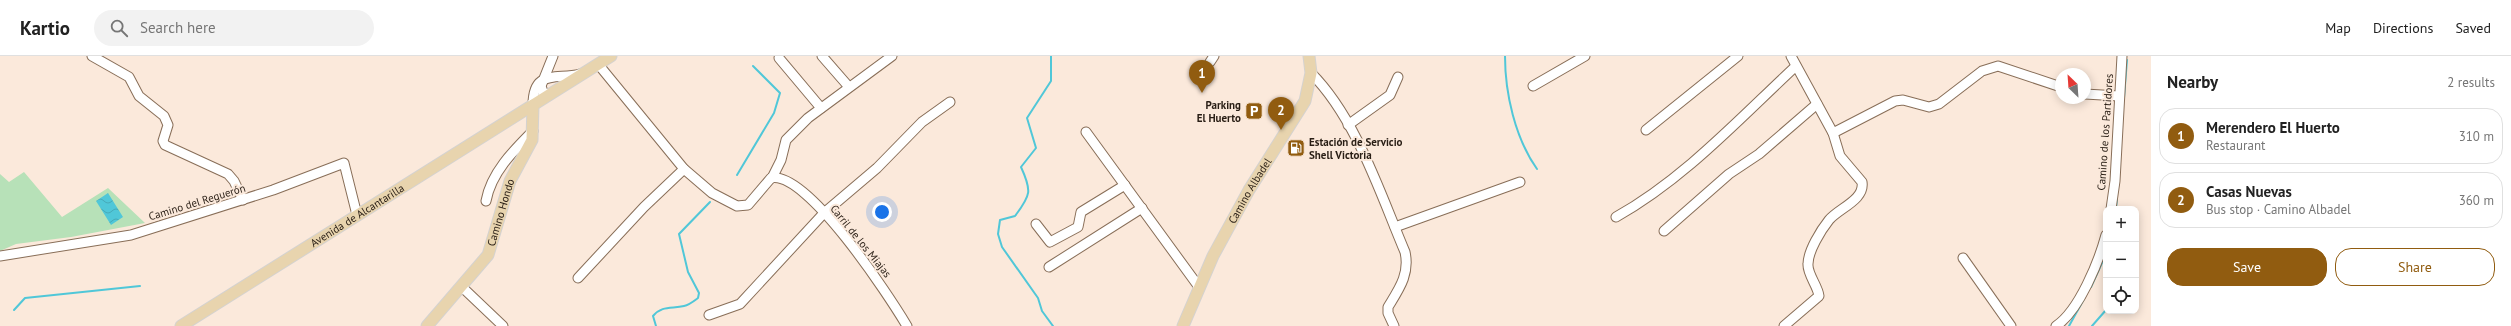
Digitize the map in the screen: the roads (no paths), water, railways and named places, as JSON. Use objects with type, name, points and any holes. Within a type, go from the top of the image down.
[{"type":"main road","name":"Avenida de Alcantarilla","points":[[181,326],[611,56]]},
{"type":"main road","name":"Camino Albadel","points":[[1183,326],[1212,256],[1249,190],[1305,101],[1311,73],[1309,56]]},
{"type":"main road","name":"Camino Hondo","points":[[427,326],[488,255],[510,181],[532,140],[533,105]]},
{"type":"main road","points":[[511,118],[524,119],[533,130]]},
{"type":"street","points":[[92,56],[128,77],[139,96],[164,116],[168,125],[163,141],[165,145],[228,174],[234,180],[243,200]]},
{"type":"street","points":[[822,56],[849,87]]},
{"type":"street","points":[[598,64],[684,170],[712,193],[737,206],[748,205],[772,178],[781,160],[786,140],[821,108],[892,56]]},
{"type":"street","points":[[1532,86],[1584,56]]},
{"type":"street","points":[[1646,130],[1738,56]]},
{"type":"street","points":[[1784,326],[1819,296],[1808,265],[1815,243],[1829,220],[1856,198],[1862,186],[1862,182],[1840,156],[1833,133],[1791,56]]},
{"type":"street","name":"Camino de los Partidores","points":[[2111,206],[2122,56]]},
{"type":"street","points":[[552,58],[555,70],[566,76]]},
{"type":"street","points":[[548,95],[541,88],[552,58]]},
{"type":"street","points":[[779,58],[821,108]]},
{"type":"street","points":[[1616,218],[1639,204],[1674,179],[1796,66]]},
{"type":"street","points":[[1833,133],[1895,101],[1903,100],[1929,108],[1939,104],[1982,71],[1998,66],[2055,85]]},
{"type":"street","points":[[533,105],[535,87],[543,80],[551,77],[585,72]]},
{"type":"street","points":[[1311,73],[1329,93],[1348,125],[1395,227],[1408,263],[1405,277],[1388,307],[1388,313],[1394,326]]},
{"type":"street","points":[[1348,125],[1390,95],[1398,77]]},
{"type":"street","points":[[2091,94],[2119,96]]},
{"type":"street","points":[[709,315],[740,304],[824,213],[877,168],[922,122],[950,102]]},
{"type":"street","points":[[1664,231],[1730,174],[1759,154],[1817,104]]},
{"type":"street","points":[[486,201],[490,183],[499,169],[533,130]]},
{"type":"street","points":[[1086,132],[1199,287]]},
{"type":"street","name":"Camino del Reguerón","points":[[0,256],[131,235],[243,200],[344,163],[357,215]]},
{"type":"street","points":[[499,169],[510,181]]},
{"type":"street","points":[[578,278],[644,207],[684,170]]},
{"type":"street","name":"Carril de los Miajas","points":[[772,178],[788,181],[824,213],[885,289],[907,326]]},
{"type":"street","points":[[1395,227],[1520,182]]},
{"type":"street","points":[[1036,224],[1050,242],[1055,240],[1078,227],[1081,212],[1125,185]]},
{"type":"street","points":[[1049,267],[1142,208]]},
{"type":"street","points":[[2056,326],[2072,309],[2089,278],[2103,242]]},
{"type":"street","points":[[1963,258],[2011,326]]},
{"type":"street","points":[[462,287],[503,326]]},
{"type":"water","points":[[108,193],[123,217],[111,225],[96,201]]},
{"type":"waterway","points":[[1051,56],[1051,81],[1027,118],[1036,148],[1021,167],[1027,182],[1027,198],[1015,216],[1000,220],[998,234],[1002,247],[1038,298],[1042,311],[1053,326]]},
{"type":"waterway","points":[[1505,56],[1505,70],[1509,100],[1513,115],[1517,129],[1529,157],[1537,169]]},
{"type":"waterway","points":[[2124,98],[2127,60]]},
{"type":"waterway","points":[[737,175],[774,113],[780,93],[753,66]]},
{"type":"waterway","points":[[2116,206],[2117,198]]},
{"type":"waterway","points":[[656,326],[653,316],[660,310],[680,307],[691,303],[698,298],[699,293],[688,272],[679,234],[710,202]]},
{"type":"waterway","points":[[2091,287],[2103,261]]},
{"type":"waterway","points":[[14,310],[25,298],[140,286]]},
{"type":"waterway","points":[[2069,326],[2084,299]]},
{"type":"waterway","points":[[2092,326],[2103,313]]},
{"type":"place","name":"Merendero El Huerto","points":[[1202,93]]},
{"type":"place","name":"Parking El Huerto","points":[[1254,111]]},
{"type":"place","name":"Casas Nuevas","points":[[1281,130]]},
{"type":"place","name":"Estación de Servicio Shell Victoria","points":[[1296,148]]}]
